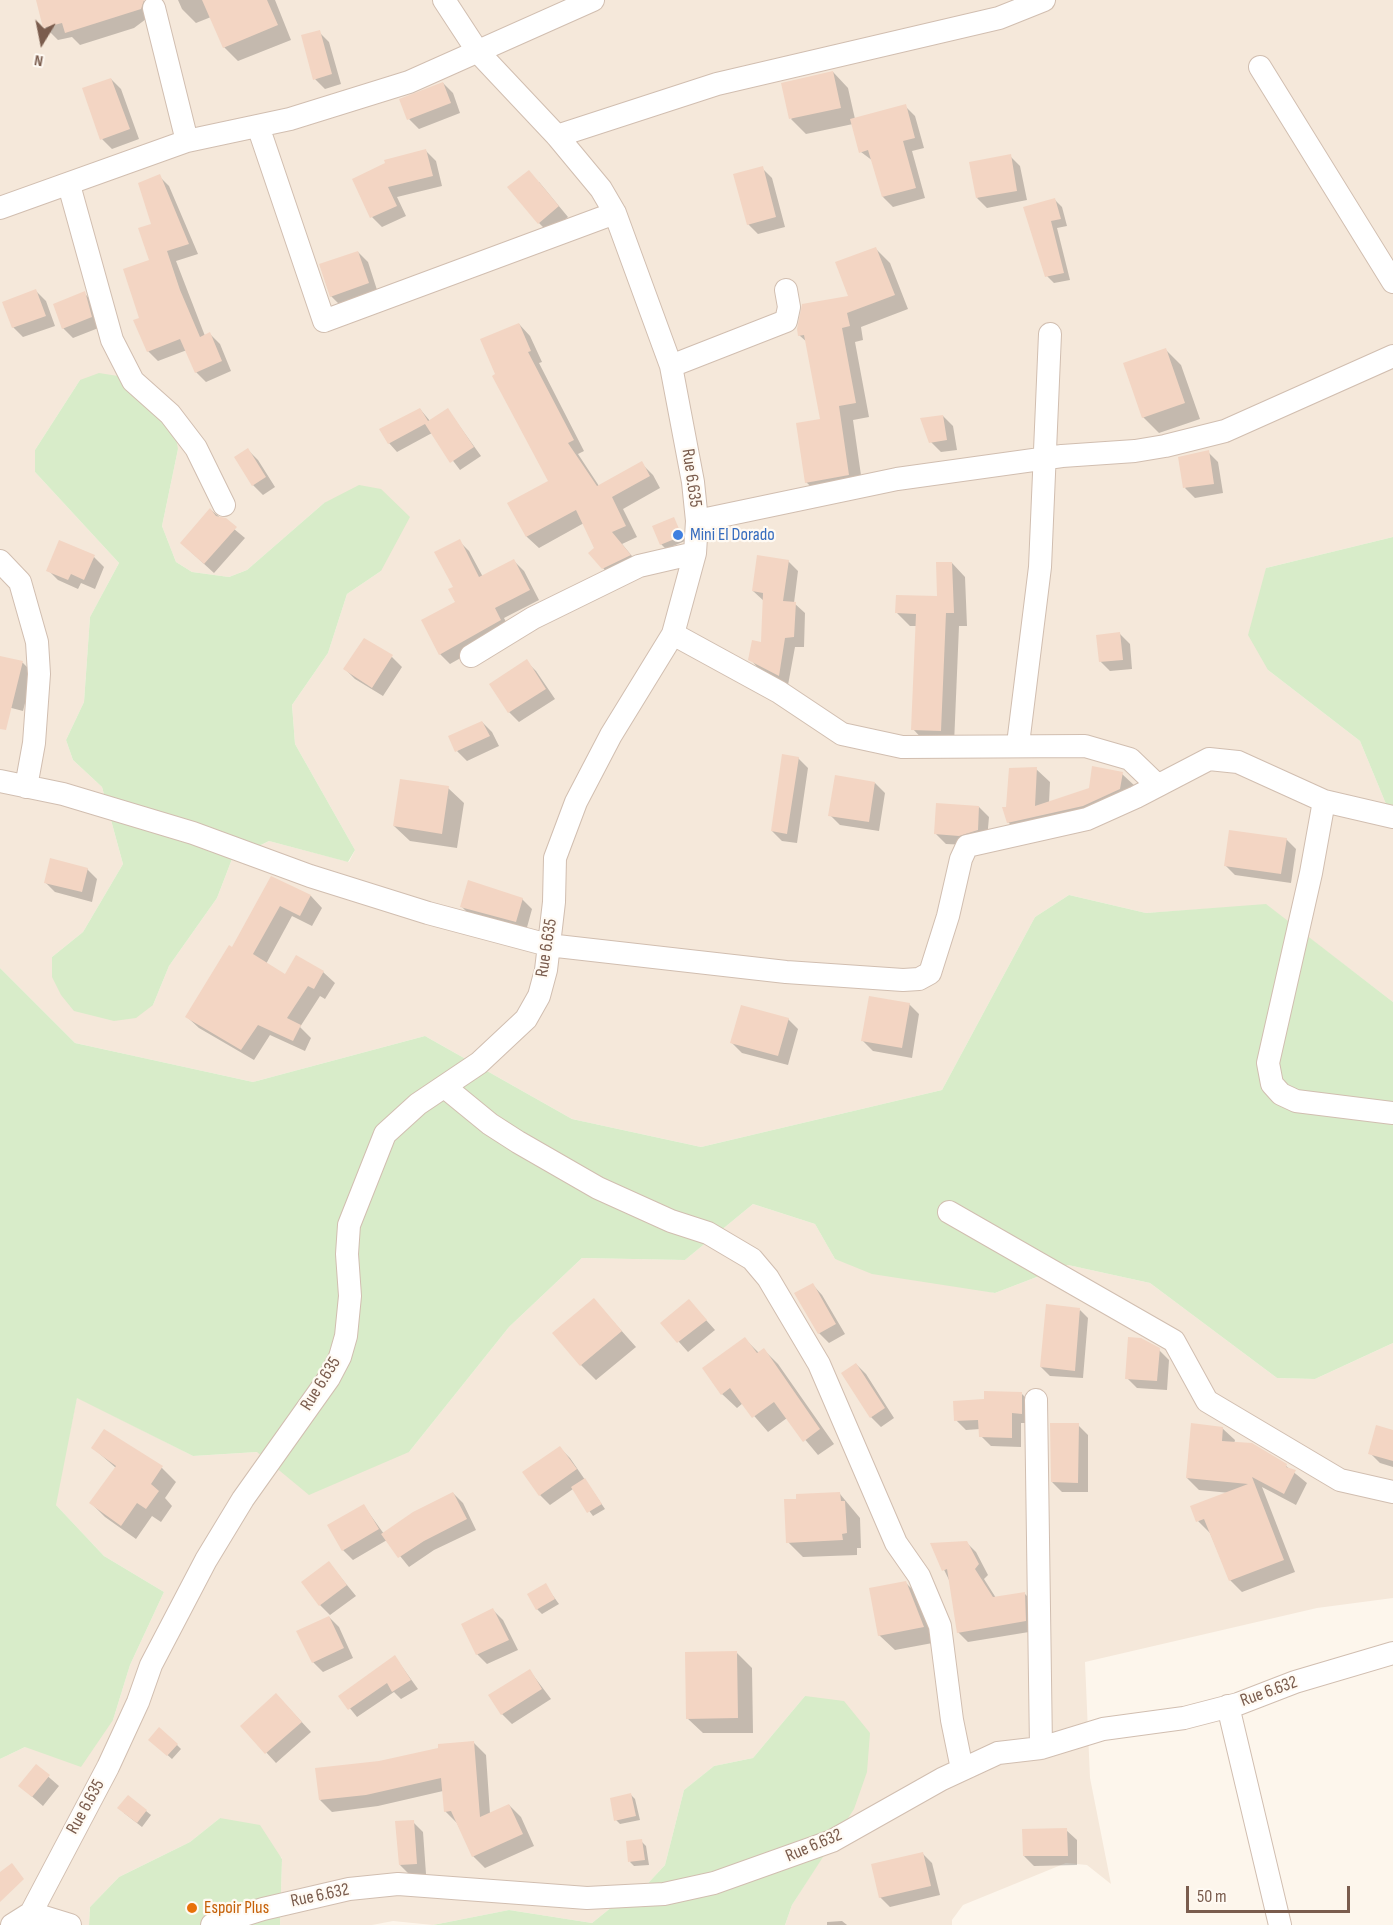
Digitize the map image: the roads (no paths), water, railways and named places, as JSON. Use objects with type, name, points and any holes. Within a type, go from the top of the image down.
[{"type":"street","name":"Rue 6.635","points":[[31,1913],[108,1767],[138,1702],[151,1665],[206,1560],[243,1499],[329,1378],[340,1357],[346,1336],[350,1296],[346,1254],[350,1225],[377,1150],[393,1126],[418,1104],[446,1088],[479,1063],[526,1019],[539,996],[546,970],[554,902],[555,858],[563,833],[611,735],[673,634],[695,553],[697,521],[693,482],[671,366],[615,213],[602,189],[557,136],[478,52],[444,0]]},
{"type":"street","points":[[1,203],[69,185],[187,141],[258,126],[356,100],[409,82],[594,0]]},
{"type":"street","points":[[557,136],[717,84],[999,18],[1044,0]]},
{"type":"street","points":[[154,8],[187,141]]},
{"type":"street","points":[[1260,67],[1393,282]]},
{"type":"street","points":[[258,126],[324,321],[615,213]]},
{"type":"street","points":[[69,185],[112,340],[134,381],[170,414],[196,448],[224,505]]},
{"type":"street","points":[[671,366],[786,321],[789,307],[786,290]]},
{"type":"street","points":[[1018,744],[1040,567],[1050,334]]},
{"type":"street","points":[[697,521],[897,479],[1043,459],[1135,451],[1225,431],[1393,356]]},
{"type":"street","points":[[471,656],[533,618],[639,566],[695,553]]},
{"type":"street","points":[[0,561],[20,582],[37,642],[39,674],[26,787]]},
{"type":"street","points":[[673,634],[723,658],[842,734],[902,747],[1018,744],[1085,746],[1130,759],[1157,785]]},
{"type":"street","points":[[0,781],[63,794],[117,810],[193,833],[342,886],[428,913],[548,945],[786,972],[919,979],[930,973],[948,916],[961,859],[967,846],[1087,819],[1209,759],[1238,762],[1324,801],[1393,817]]},
{"type":"street","points":[[1324,801],[1311,873],[1268,1063],[1272,1084],[1281,1094],[1296,1101],[1393,1113]]},
{"type":"street","points":[[446,1088],[490,1124],[518,1142],[598,1188],[671,1221],[708,1233],[752,1259],[768,1278],[819,1364],[896,1543],[919,1576],[940,1626],[952,1720],[962,1769]]},
{"type":"street","points":[[949,1212],[1174,1341],[1207,1401],[1340,1480],[1393,1492]]},
{"type":"street","points":[[1036,1400],[1041,1749]]},
{"type":"street","name":"Rue 6.632","points":[[212,1925],[262,1909],[349,1889],[398,1884],[575,1897],[623,1898],[664,1894],[714,1882],[832,1841],[962,1769],[998,1753],[1041,1749],[1102,1729],[1184,1718],[1228,1707],[1295,1682],[1393,1653]]},
{"type":"street","points":[[1228,1707],[1280,1925]]},
{"type":"street","points":[[12,1925],[31,1913],[70,1925]]},
{"type":"place","name":"Mini El Dorado","points":[[678,535]]},
{"type":"place","name":"Espoir Plus","points":[[192,1908]]}]
